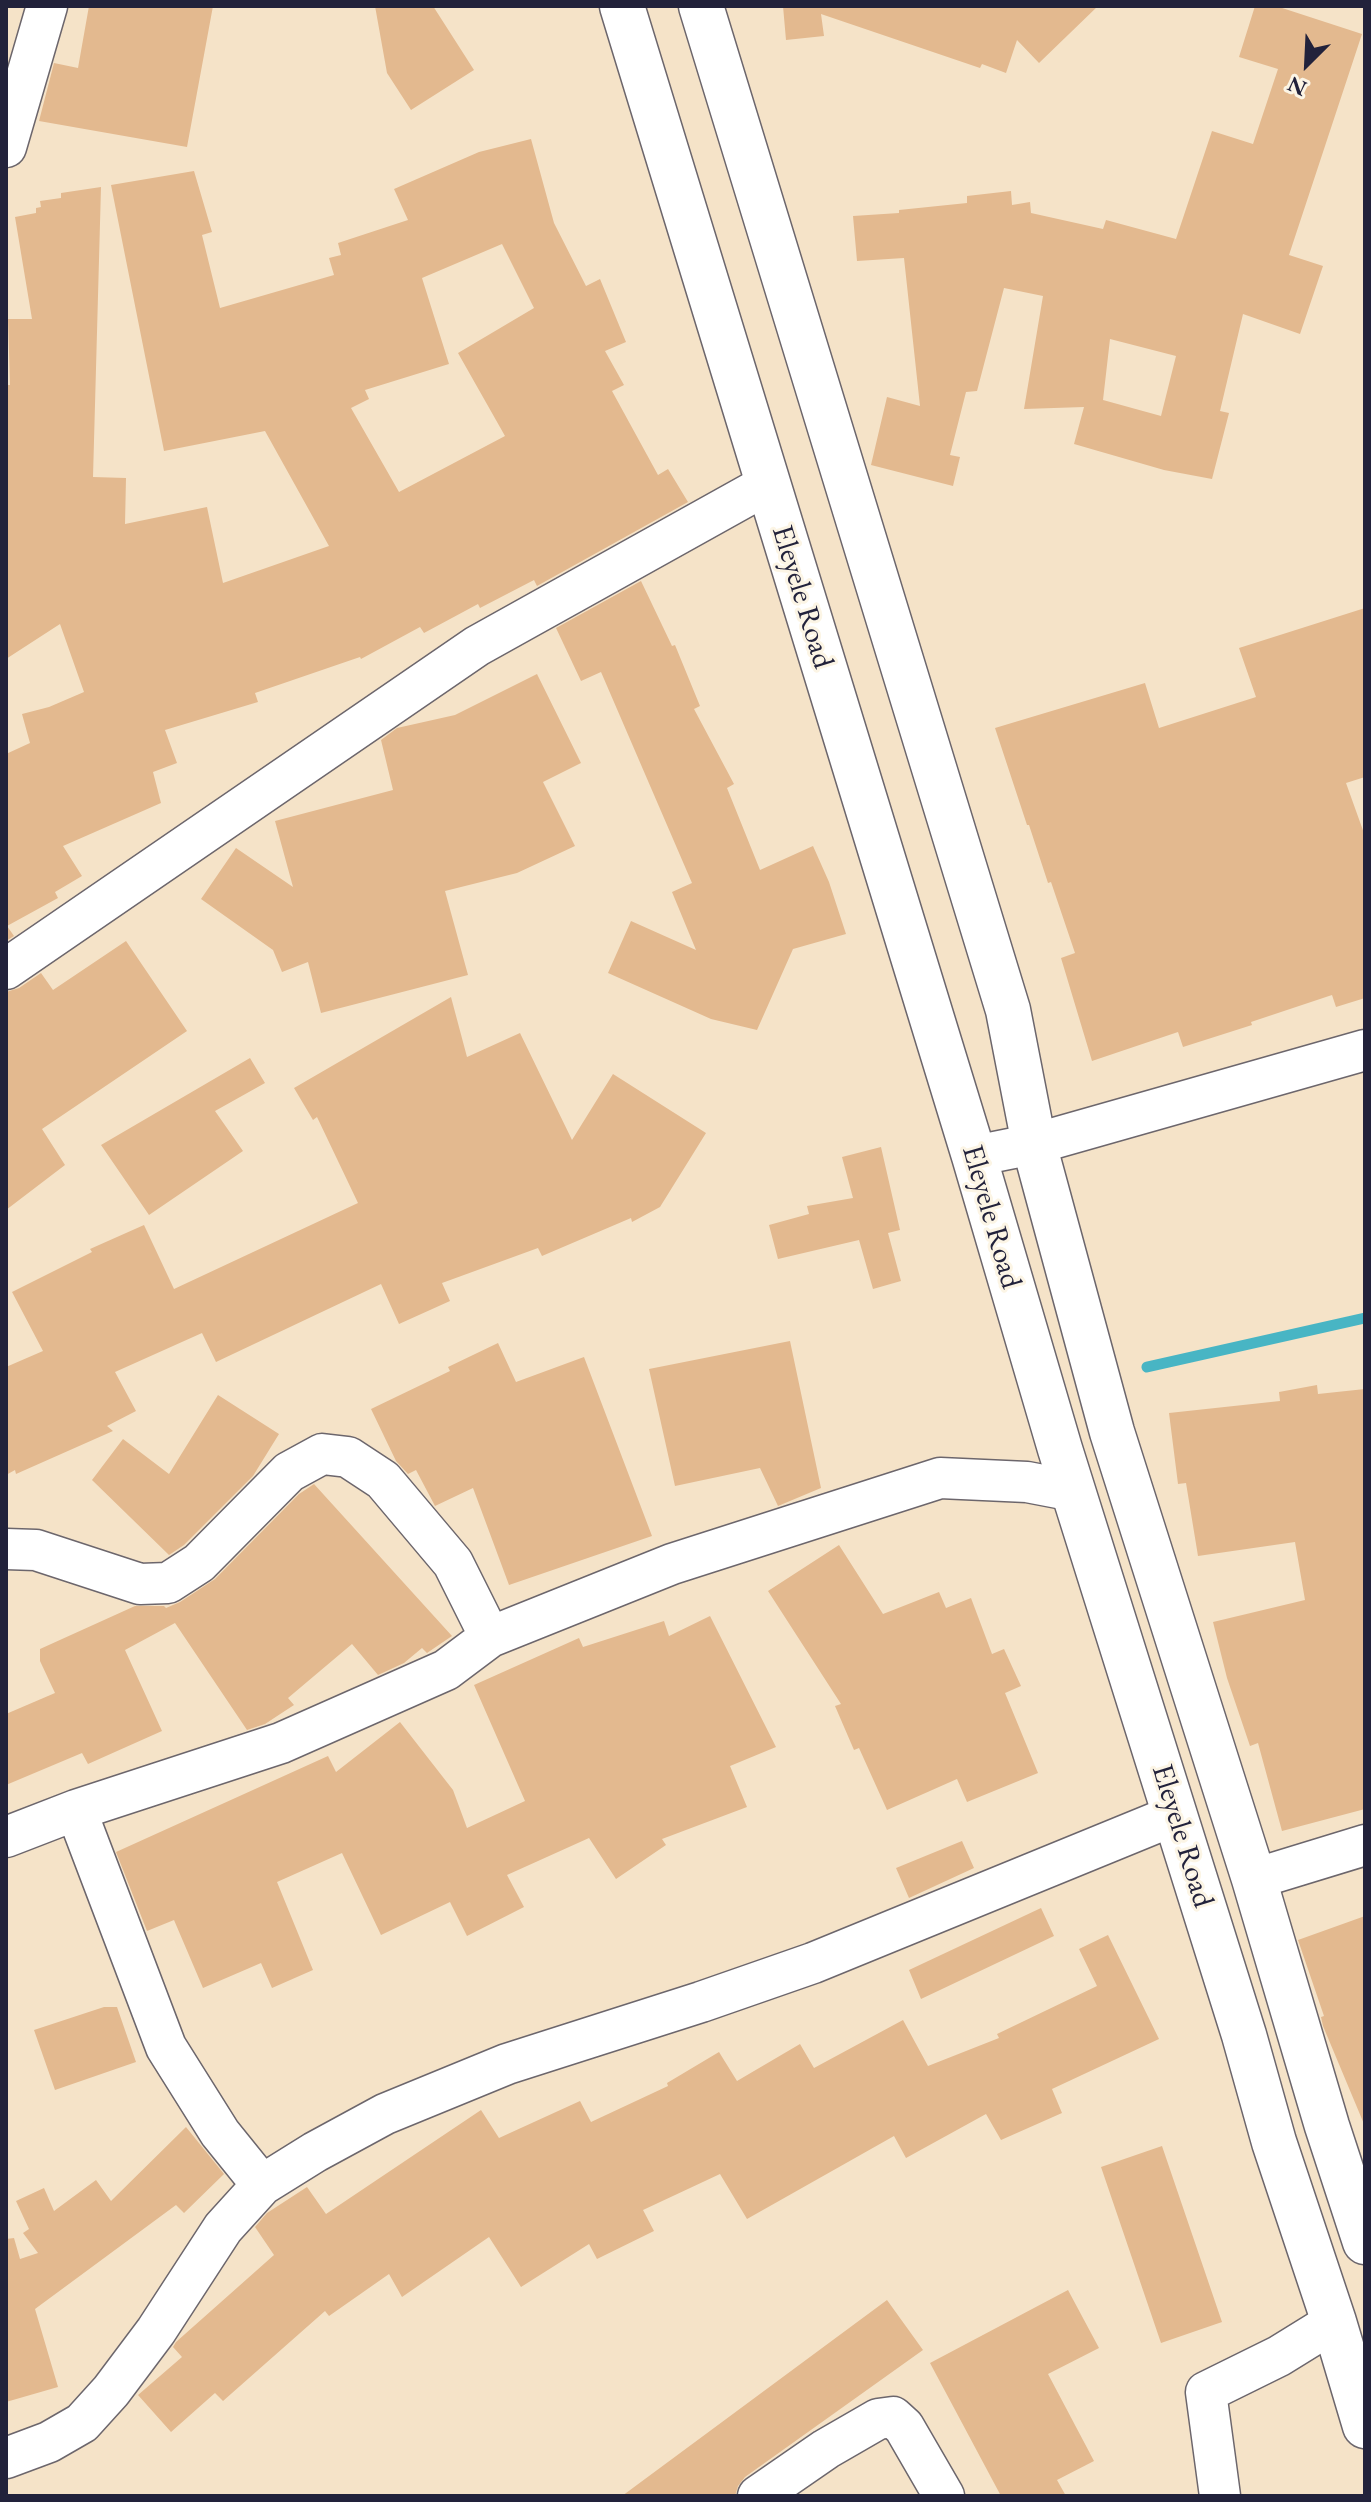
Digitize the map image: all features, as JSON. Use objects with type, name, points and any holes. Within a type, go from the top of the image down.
[{"type":"main road","name":"Eleyele Road","points":[[622,6],[974,1156],[1060,1449],[1365,2426]]},
{"type":"main road","name":"Eleyele Road","points":[[701,6],[1008,1010],[1034,1144],[1112,1432],[1365,2242]]},
{"type":"street","points":[[6,147],[47,6]]},
{"type":"street","points":[[6,969],[477,646],[768,484]]},
{"type":"street","points":[[974,1156],[1034,1144],[1365,1050]]},
{"type":"street","points":[[6,1549],[36,1550],[140,1584],[168,1583],[199,1563],[289,1472],[322,1454],[348,1457],[383,1480],[453,1563],[490,1637]]},
{"type":"street","points":[[6,1837],[76,1810],[281,1743],[446,1670],[490,1637],[672,1564],[940,1478],[1027,1482],[1074,1491]]},
{"type":"street","points":[[76,1810],[166,2047],[220,2133],[262,2185]]},
{"type":"street","points":[[6,2458],[49,2442],[82,2423],[111,2391],[156,2331],[223,2228],[262,2185],[315,2152],[385,2114],[507,2064],[813,1963],[1175,1815]]},
{"type":"street","points":[[1254,1879],[1365,1845]]},
{"type":"street","points":[[1220,2496],[1206,2392],[1279,2356],[1334,2322]]},
{"type":"street","points":[[758,2496],[826,2449],[878,2419],[893,2417],[904,2427],[944,2496]]},
{"type":"building","points":[[89,6],[213,6],[187,147],[39,121],[54,63],[78,68]]},
{"type":"building","points":[[375,6],[433,6],[474,70],[411,110],[387,73]]},
{"type":"building","points":[[783,6],[1098,6],[1039,63],[1017,40],[1006,73],[982,64],[980,68],[821,14],[824,36],[786,40]]},
{"type":"building","points":[[1255,6],[1276,6],[1362,34],[1289,255],[1323,266],[1300,334],[1243,314],[1220,411],[1229,413],[1212,479],[1164,470],[1074,444],[1084,407],[1024,409],[1043,296],[1004,288],[977,391],[966,392],[950,455],[960,457],[953,486],[871,465],[887,397],[920,406],[904,258],[857,261],[853,216],[967,203],[967,196],[1011,191],[1012,205],[1030,202],[1031,213],[1103,229],[1106,220],[1176,239],[1212,131],[1253,144],[1278,69],[1239,57]],"holes":[[[1110,339],[1176,356],[1161,416],[1103,400]]]},
{"type":"building","points":[[531,139],[554,223],[586,286],[600,279],[626,342],[605,351],[624,385],[612,391],[658,475],[668,469],[688,502],[537,586],[534,580],[480,608],[478,604],[424,633],[420,627],[361,659],[255,693],[258,702],[165,730],[177,763],[153,772],[161,803],[63,846],[82,876],[55,892],[58,898],[7,926],[14,936],[6,941],[6,754],[30,743],[22,714],[49,707],[84,692],[60,624],[6,659],[8,319],[32,319],[15,217],[36,213],[36,208],[41,207],[40,201],[61,198],[61,193],[101,187],[93,477],[126,478],[125,524],[207,507],[223,583],[329,546],[265,431],[164,451],[111,185],[194,171],[212,232],[202,235],[220,308],[334,275],[329,258],[341,255],[338,243],[408,220],[394,189],[479,152]],"holes":[[[502,244],[534,308],[458,353],[505,436],[399,492],[351,408],[369,399],[365,390],[449,364],[422,278]]]},
{"type":"building","points":[[641,581],[672,646],[675,645],[700,706],[694,709],[734,784],[727,788],[760,870],[813,846],[846,934],[793,949],[757,1030],[711,1019],[608,973],[631,921],[696,950],[672,892],[692,883],[601,672],[581,681],[556,628]]},
{"type":"building","points":[[1365,608],[1365,777],[1346,783],[1365,836],[1365,998],[1336,1007],[1332,995],[1183,1047],[1178,1032],[1092,1061],[1061,958],[1075,953],[995,728],[1145,683],[1159,728],[1256,697],[1239,648]]},
{"type":"building","points":[[537,674],[581,763],[543,782],[575,846],[517,873],[445,891],[468,975],[321,1013],[308,962],[282,972],[273,950],[201,899],[236,848],[293,887],[275,821],[393,790],[381,740],[397,728],[455,715]]},
{"type":"building","points":[[126,941],[187,1031],[42,1129],[65,1165],[6,1210],[6,992],[19,988],[41,973],[53,990]]},
{"type":"building","points":[[451,997],[467,1057],[520,1033],[572,1140],[613,1074],[706,1133],[660,1207],[632,1222],[631,1218],[542,1256],[538,1248],[442,1283],[450,1301],[399,1324],[381,1284],[216,1362],[202,1333],[115,1372],[136,1411],[107,1426],[113,1431],[16,1474],[15,1470],[6,1475],[6,1367],[43,1351],[12,1292],[92,1252],[90,1249],[144,1225],[174,1289],[358,1203],[317,1117],[313,1120],[294,1088]]},
{"type":"building","points":[[250,1058],[265,1083],[215,1111],[243,1151],[149,1215],[101,1145]]},
{"type":"building","points":[[881,1147],[900,1230],[888,1233],[901,1281],[873,1289],[859,1240],[778,1259],[769,1225],[809,1214],[807,1206],[853,1198],[842,1157]]},
{"type":"building","points":[[790,1341],[821,1488],[778,1506],[760,1468],[675,1486],[649,1369]]},
{"type":"building","points":[[498,1343],[516,1382],[584,1357],[652,1536],[509,1585],[473,1488],[435,1506],[416,1470],[408,1474],[396,1461],[371,1409],[450,1371],[448,1367]]},
{"type":"building","points":[[1317,1385],[1318,1394],[1365,1389],[1365,1809],[1282,1831],[1258,1743],[1250,1746],[1227,1678],[1213,1622],[1305,1600],[1295,1542],[1198,1556],[1186,1483],[1178,1484],[1169,1413],[1280,1401],[1279,1392]]},
{"type":"building","points":[[218,1395],[279,1434],[253,1476],[184,1545],[169,1555],[92,1480],[123,1439],[169,1474]]},
{"type":"building","points":[[314,1484],[452,1636],[427,1653],[422,1648],[404,1663],[378,1675],[352,1644],[288,1698],[294,1705],[265,1724],[247,1730],[175,1623],[125,1650],[162,1731],[88,1764],[82,1753],[6,1785],[6,1714],[55,1693],[40,1661],[40,1649],[135,1606],[166,1608],[180,1602],[215,1579],[299,1494]]},
{"type":"building","points":[[839,1545],[883,1614],[939,1592],[946,1608],[971,1598],[992,1654],[1004,1649],[1021,1686],[1005,1693],[1038,1773],[967,1802],[957,1779],[887,1810],[859,1748],[854,1750],[835,1706],[841,1704],[768,1591]]},
{"type":"building","points":[[710,1616],[776,1747],[730,1766],[747,1807],[662,1839],[666,1845],[616,1879],[589,1838],[507,1875],[524,1907],[467,1936],[450,1902],[381,1935],[342,1853],[277,1882],[313,1970],[272,1988],[261,1963],[203,1988],[174,1920],[147,1931],[116,1852],[328,1756],[336,1772],[400,1722],[453,1790],[467,1828],[525,1801],[474,1685],[579,1638],[583,1647],[664,1621],[669,1636]]},
{"type":"building","points":[[962,1841],[974,1868],[909,1898],[896,1868]]},
{"type":"building","points":[[1041,1908],[1054,1936],[921,1999],[909,1970]]},
{"type":"building","points":[[1365,1916],[1364,2124],[1323,2026],[1321,2017],[1324,2016],[1298,1940]]},
{"type":"building","points":[[1108,1935],[1159,2039],[1052,2089],[1062,2113],[1001,2140],[986,2114],[906,2158],[894,2136],[747,2219],[720,2174],[643,2210],[654,2231],[597,2259],[589,2244],[521,2287],[489,2237],[402,2297],[389,2274],[329,2316],[325,2311],[223,2401],[215,2393],[171,2432],[138,2395],[182,2357],[173,2347],[176,2342],[274,2255],[255,2227],[267,2213],[307,2187],[326,2214],[481,2110],[499,2138],[580,2101],[591,2122],[668,2086],[667,2083],[719,2052],[737,2081],[800,2044],[814,2068],[903,2020],[928,2066],[999,2038],[997,2034],[1097,1986],[1079,1949]]},
{"type":"building","points":[[104,2007],[117,2007],[136,2062],[55,2090],[34,2030]]},
{"type":"building","points":[[186,2127],[224,2174],[184,2213],[176,2205],[35,2309],[58,2387],[6,2402],[6,2239],[14,2238],[20,2259],[38,2253],[23,2233],[29,2229],[16,2201],[44,2188],[54,2211],[96,2180],[111,2201]]},
{"type":"building","points":[[1162,2146],[1222,2322],[1161,2343],[1101,2167]]},
{"type":"building","points":[[1068,2290],[1099,2348],[1048,2374],[1094,2461],[1057,2480],[1066,2496],[1001,2496],[930,2363]]},
{"type":"building","points":[[887,2300],[923,2350],[745,2477],[735,2496],[622,2496]]},
{"type":"waterway","points":[[1147,1367],[1365,1318]]}]
